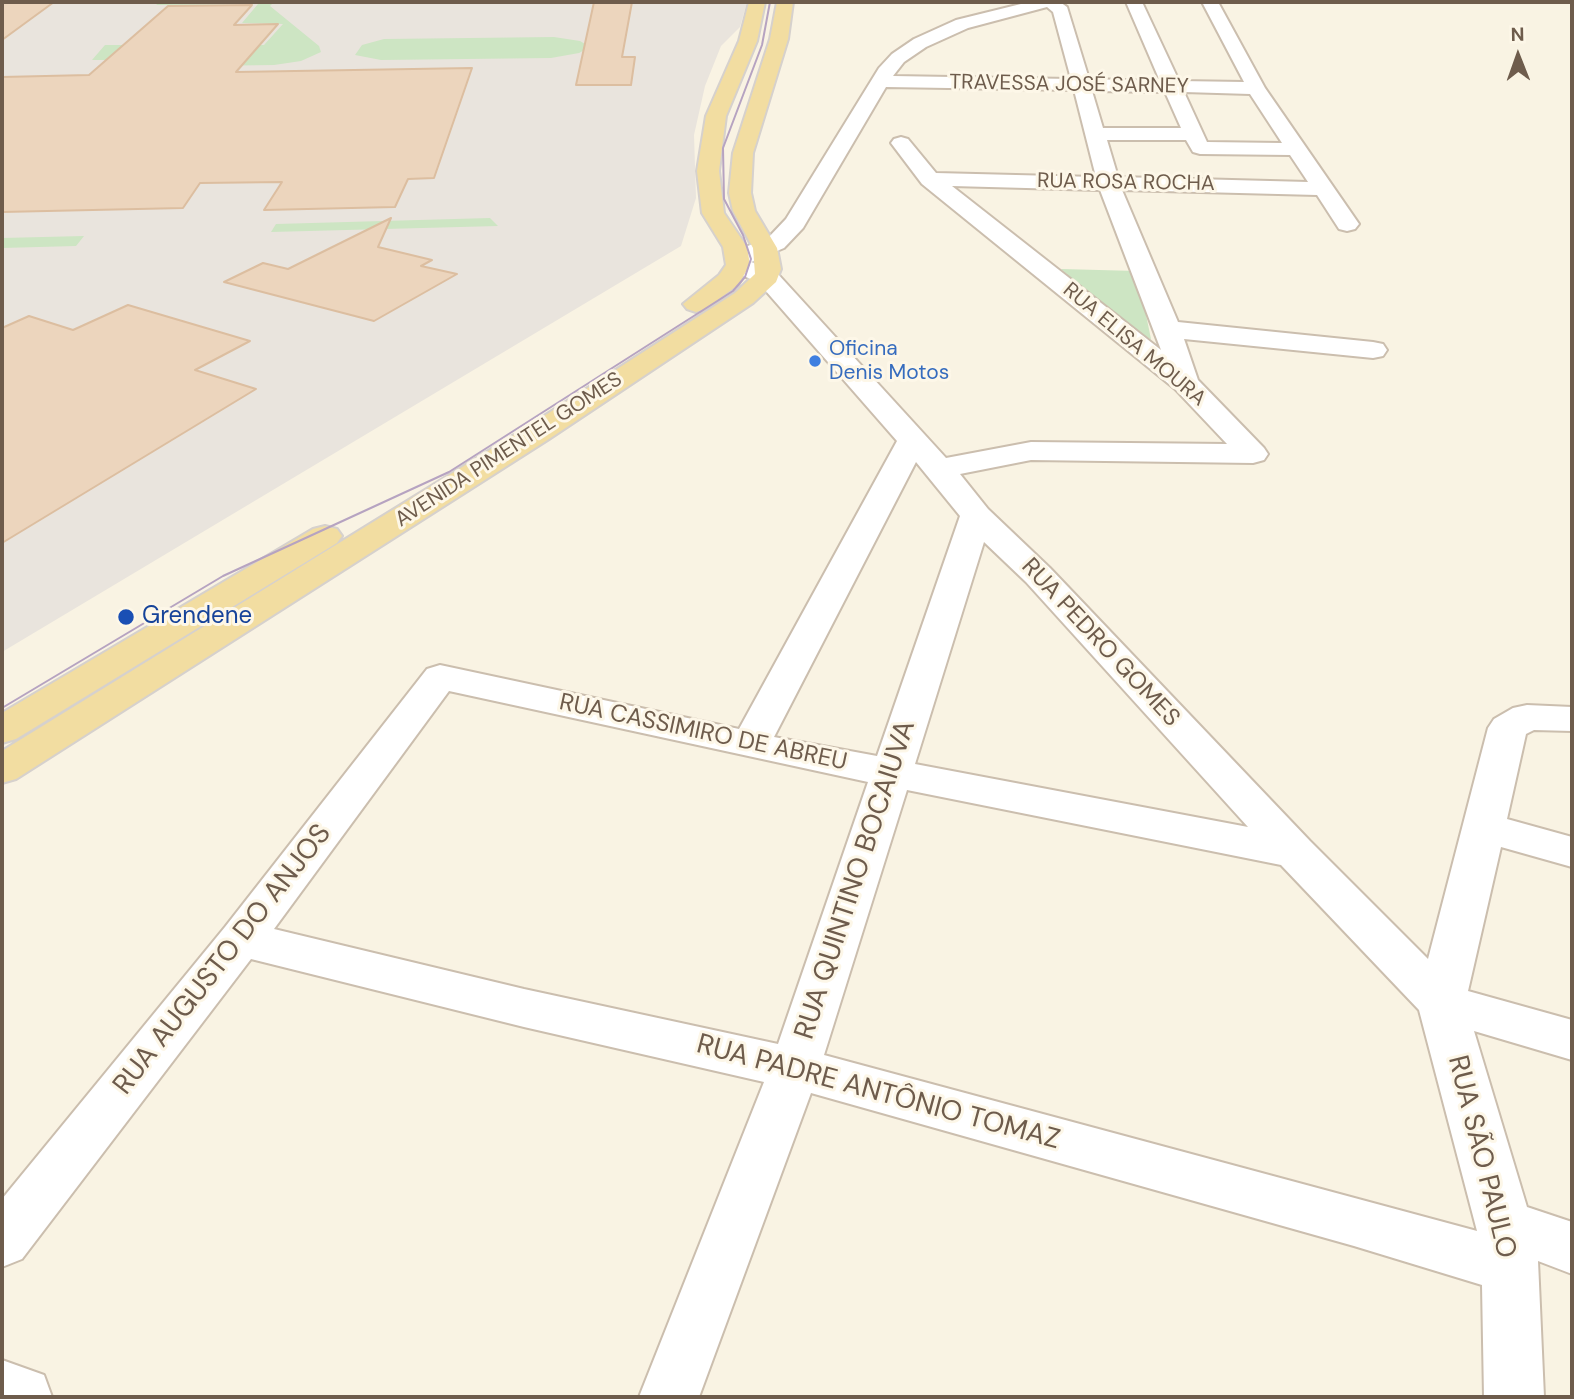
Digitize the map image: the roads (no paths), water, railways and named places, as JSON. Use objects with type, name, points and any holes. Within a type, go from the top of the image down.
[{"type":"main road","points":[[752,262],[713,214],[709,200],[708,171],[712,134],[722,99],[748,41],[757,2]]},
{"type":"main road","points":[[752,262],[740,193],[743,153],[779,39],[785,2]]},
{"type":"main road","points":[[722,99],[759,100]]},
{"type":"main road","name":"AVENIDA PIMENTEL GOMES","points":[[2,730],[368,511],[716,291],[752,262]]},
{"type":"main road","name":"AVENIDA PIMENTEL GOMES","points":[[2,769],[538,433],[744,298],[752,262]]},
{"type":"street","points":[[752,262],[782,239],[795,223],[898,58],[920,43],[989,15],[1049,2],[1061,10],[1108,182],[1168,330],[1185,383]]},
{"type":"street","points":[[1134,2],[1196,141]]},
{"type":"street","points":[[1210,2],[1256,88],[1346,224]]},
{"type":"street","name":"TRAVESSA JOSÉ SARNEY","points":[[882,81],[1256,88]]},
{"type":"street","points":[[1093,134],[1297,149]]},
{"type":"street","name":"RUA ELISA MOURA","points":[[901,143],[930,179],[1185,383],[1253,454],[1031,451],[939,469]]},
{"type":"street","name":"RUA ROSA ROCHA","points":[[930,179],[1323,189]]},
{"type":"street","name":"RUA PEDRO GOMES","points":[[752,262],[939,469],[975,516],[1038,575],[1295,852],[1441,1002]]},
{"type":"street","points":[[1168,330],[1373,351]]},
{"type":"street","points":[[750,745],[912,441]]},
{"type":"street","name":"RUA QUINTINO BOCAIUVA","points":[[669,1397],[795,1068],[975,516]]},
{"type":"street","name":"RUA CASSIMIRO DE ABREU","points":[[440,677],[750,745],[1295,852]]},
{"type":"street","name":"RUA AUGUSTO DO ANJOS","points":[[2,1241],[241,939],[440,677]]},
{"type":"street","points":[[1572,719],[1527,718],[1508,728],[1441,1002],[1572,1040]]},
{"type":"street","points":[[1483,827],[1572,852]]},
{"type":"street","name":"RUA PADRE ANTÔNIO TOMAZ","points":[[241,939],[524,1008],[795,1068],[1354,1221],[1507,1245],[1572,1248]]},
{"type":"street","name":"RUA SÃO PAULO","points":[[1441,1002],[1507,1245],[1514,1397]]},
{"type":"street","points":[[2,1391],[23,1397]]},
{"type":"tram line","points":[[2,708],[223,576],[449,472],[733,291],[745,277],[751,259],[743,235],[724,199],[723,148],[762,45],[770,2]]},
{"type":"place","name":"Oficina Denis Motos","points":[[815,361]]},
{"type":"place","name":"Grendene","points":[[126,617]]}]
